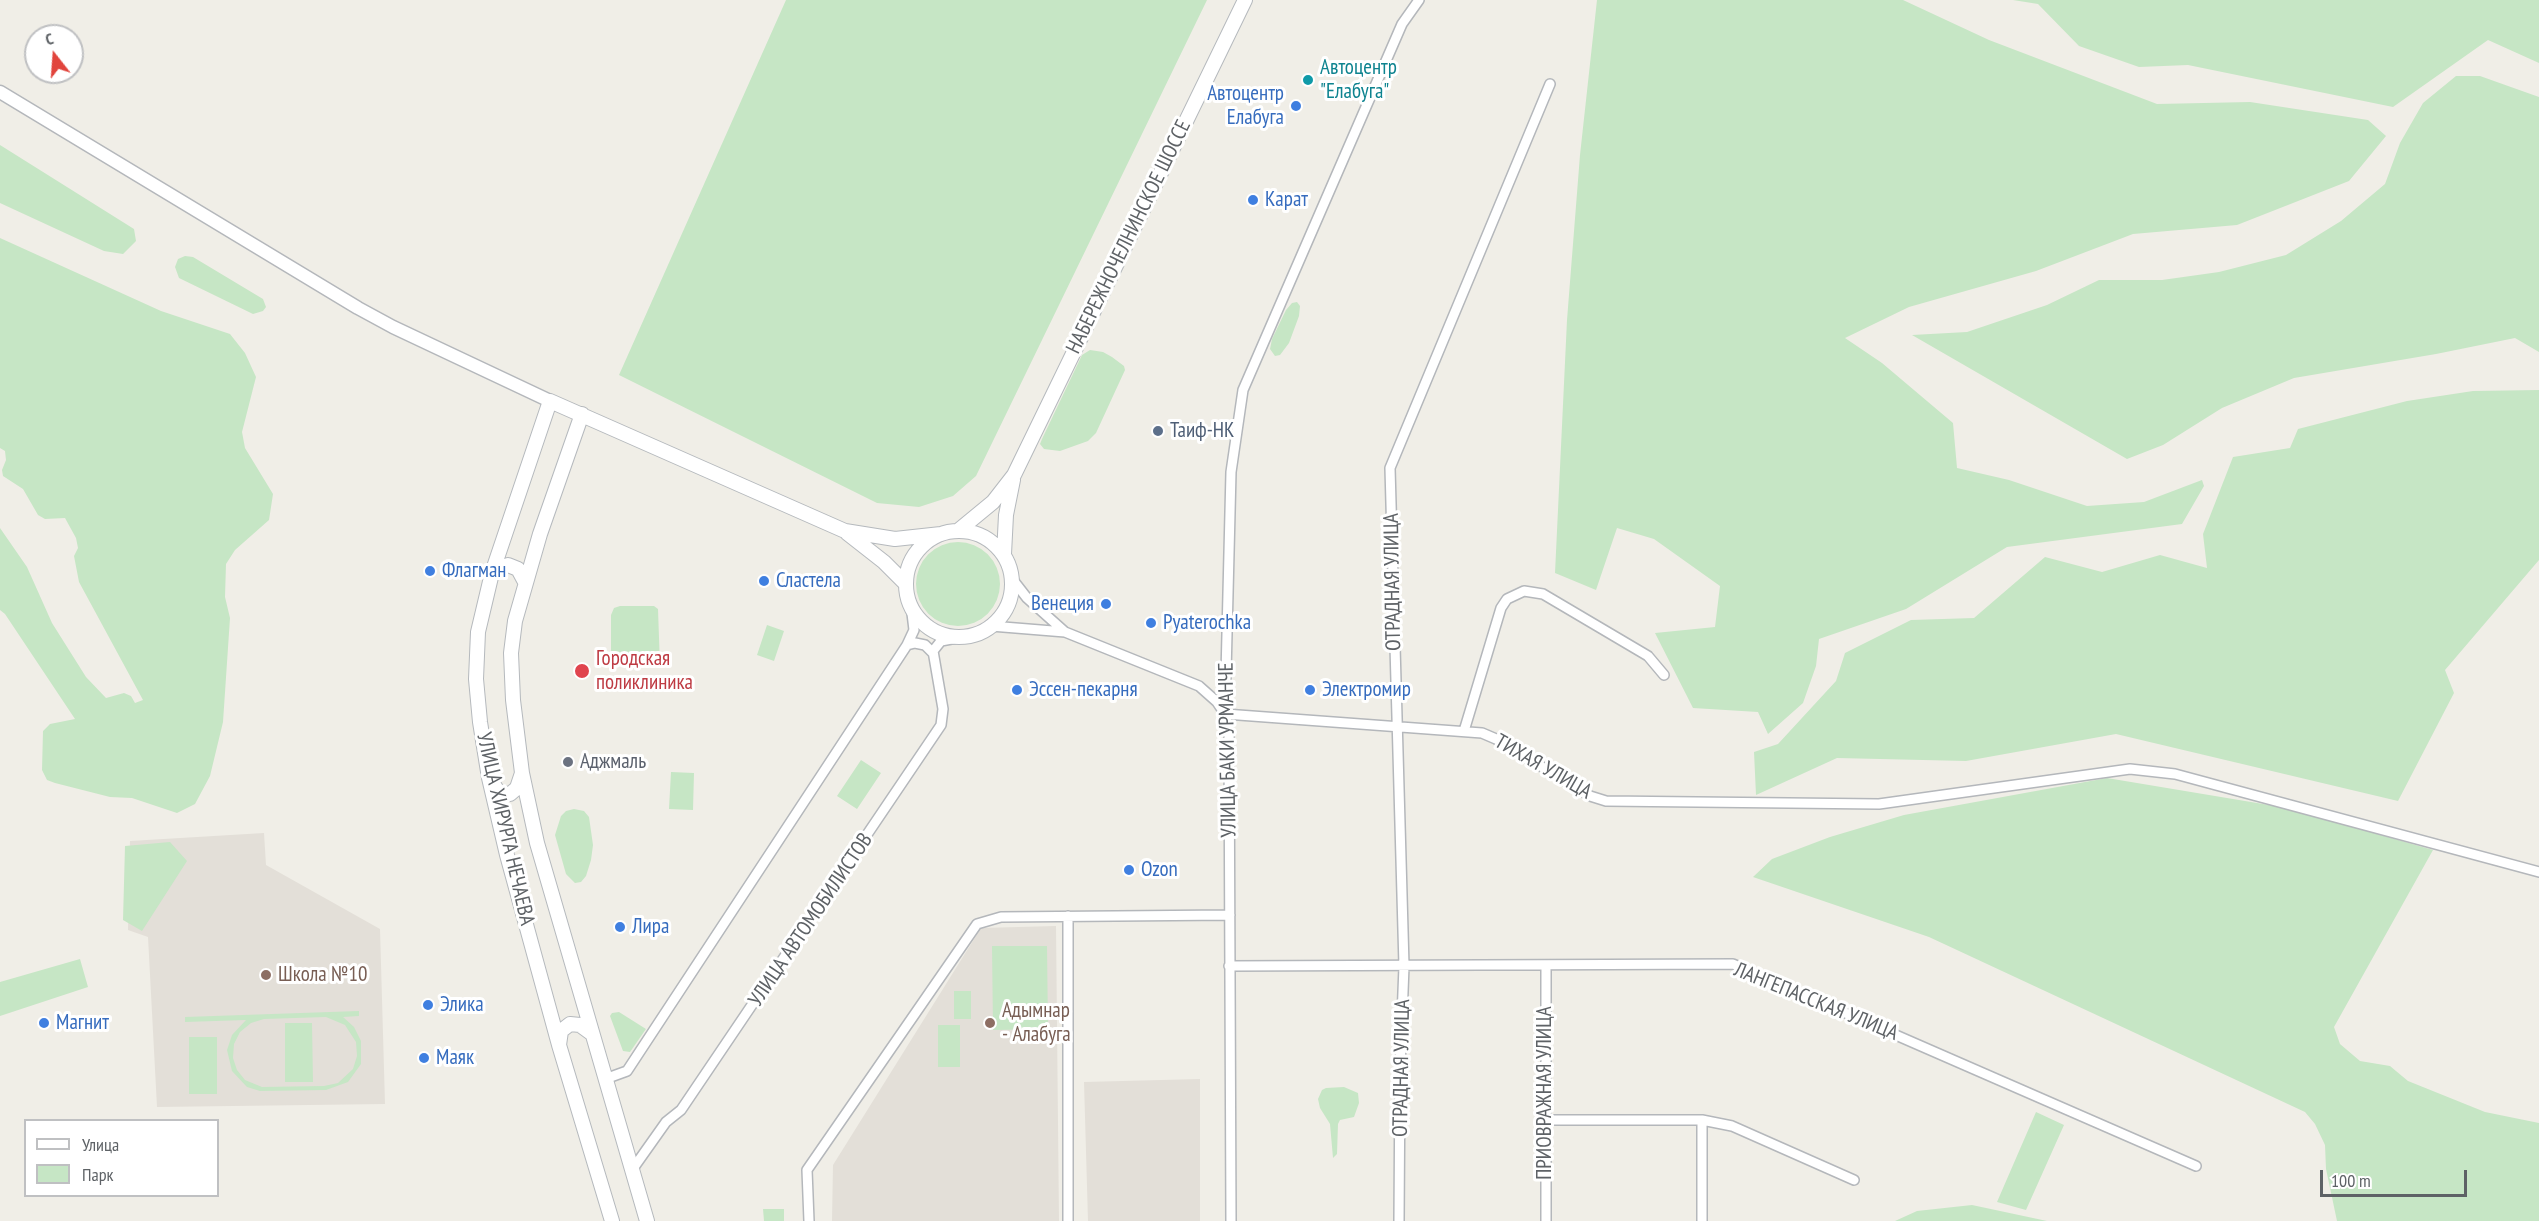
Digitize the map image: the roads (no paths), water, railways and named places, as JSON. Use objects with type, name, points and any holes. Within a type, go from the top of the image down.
[{"type":"main road","name":"НАБЕРЕЖНОЧЕЛНИНСКОЕ ШОССЕ","points":[[959,530],[993,502],[1014,475],[1245,0]]},
{"type":"main road","points":[[550,401],[845,531],[884,562],[906,584]]},
{"type":"main road","name":"УЛИЦА ХИРУРГА НЕЧАЕВА","points":[[550,401],[492,573],[478,632],[476,653],[480,722],[489,778],[507,855],[559,1045],[612,1221]]},
{"type":"main road","name":"УЛИЦА ХИРУРГА НЕЧАЕВА","points":[[582,414],[560,471],[515,621],[512,652],[514,720],[522,773],[537,843],[647,1221]]},
{"type":"main road","name":"НАБЕРЕЖНОЧЕЛНИНСКОЕ ШОССЕ","points":[[1004,554],[1006,515],[1014,475]]},
{"type":"main road","points":[[845,531],[895,539],[959,530],[985,537],[1004,554],[1013,580],[1008,606],[992,626],[967,636],[956,637],[934,630],[924,624],[911,605],[906,584],[908,571],[916,554],[929,540],[941,534]]},
{"type":"main road","points":[[492,573],[508,565],[518,569],[525,582]]},
{"type":"main road","points":[[489,778],[499,793],[510,794],[518,788],[522,773]]},
{"type":"main road","points":[[559,1045],[561,1031],[570,1024],[580,1025],[591,1033]]},
{"type":"street","name":"УЛИЦА БАКИ УРМАНЧЕ","points":[[1231,1221],[1229,736],[1225,714],[1231,472],[1244,390],[1402,24],[1419,0]]},
{"type":"street","name":"ОТРАДНАЯ УЛИЦА","points":[[1400,1221],[1400,1070],[1404,966],[1390,468],[1550,84]]},
{"type":"street","points":[[0,92],[358,308],[393,327],[550,401]]},
{"type":"street","points":[[1013,580],[1027,598],[1065,632]]},
{"type":"street","points":[[1464,731],[1501,608],[1515,593],[1533,591],[1543,594],[1648,656],[1664,675]]},
{"type":"street","points":[[605,1079],[627,1071],[907,645],[914,630],[911,605]]},
{"type":"street","points":[[992,626],[1065,632],[1199,686],[1218,702],[1225,714]]},
{"type":"street","points":[[907,645],[920,644],[930,648],[933,653],[941,641],[967,636]]},
{"type":"street","name":"УЛИЦА АВТОМОБИЛИСТОВ","points":[[632,1170],[666,1122],[681,1110],[941,725],[943,709],[933,653]]},
{"type":"street","name":"ТИХАЯ УЛИЦА","points":[[1225,714],[1482,733],[1496,739],[1590,796],[1606,801],[1879,804],[2130,769],[2175,774],[2539,872]]},
{"type":"street","points":[[809,1221],[807,1170],[977,924],[1001,917],[1230,915]]},
{"type":"street","points":[[1068,916],[1068,1221]]},
{"type":"street","name":"ЛАНГЕПАССКАЯ УЛИЦА","points":[[1229,966],[1733,964],[2196,1166]]},
{"type":"street","name":"ПРИОВРАЖНАЯ УЛИЦА","points":[[1546,966],[1546,1221]]},
{"type":"street","points":[[1545,1120],[1702,1120],[1732,1126],[1854,1180]]},
{"type":"street","points":[[1702,1120],[1702,1221]]},
{"type":"place","name":"Автоцентр \"Елабуга\"","points":[[1308,80]]},
{"type":"place","name":"Автоцентр Елабуга","points":[[1296,106]]},
{"type":"place","name":"Карат","points":[[1253,200]]},
{"type":"place","name":"Таиф-НК","points":[[1158,431]]},
{"type":"place","name":"Флагман","points":[[430,571]]},
{"type":"place","name":"Сластела","points":[[764,581]]},
{"type":"place","name":"Венеция","points":[[1106,604]]},
{"type":"place","name":"Pyaterochka","points":[[1151,623]]},
{"type":"place","name":"Городская поликлиника","points":[[582,671]]},
{"type":"place","name":"Эссен-пекарня","points":[[1017,690]]},
{"type":"place","name":"Электромир","points":[[1310,690]]},
{"type":"place","name":"Аджмаль","points":[[568,762]]},
{"type":"place","name":"Ozon","points":[[1129,870]]},
{"type":"place","name":"Лира","points":[[620,927]]},
{"type":"place","name":"Школа №10","points":[[266,975]]},
{"type":"place","name":"Элика","points":[[428,1005]]},
{"type":"place","name":"Магнит","points":[[44,1023]]},
{"type":"place","name":"Адымнар - Алабуга","points":[[990,1023]]},
{"type":"place","name":"Маяк","points":[[424,1058]]}]
